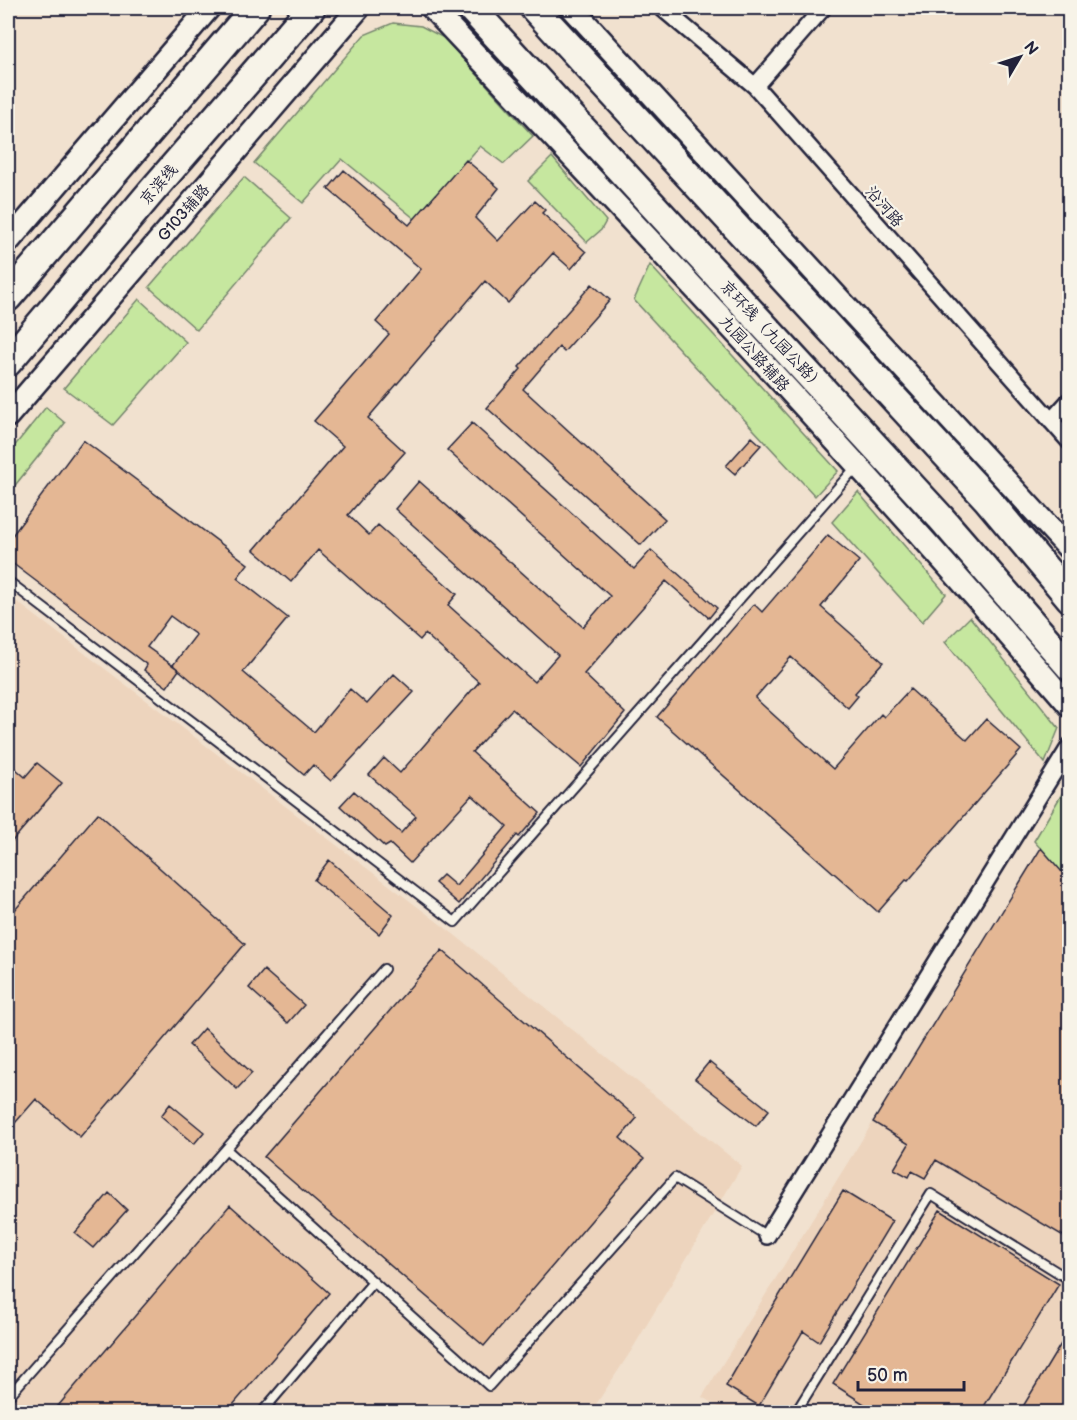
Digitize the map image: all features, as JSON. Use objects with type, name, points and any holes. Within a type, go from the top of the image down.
[{"type":"highway","points":[[8,297],[255,8]]},
{"type":"highway","name":"京滨线","points":[[8,362],[311,8]]},
{"type":"highway","name":"京环线（九园公路）","points":[[471,8],[940,517],[1070,667]]},
{"type":"highway","points":[[534,8],[987,499],[1070,598]]},
{"type":"street","points":[[8,242],[209,8]]},
{"type":"street","name":"G103辅路","points":[[8,416],[359,8]]},
{"type":"street","name":"九园公路辅路","points":[[432,8],[726,321],[1004,629],[1070,706]]},
{"type":"street","points":[[572,8],[1070,550]]},
{"type":"street","name":"沿河路","points":[[662,8],[755,86],[1070,442]]},
{"type":"street","points":[[755,86],[823,8]]},
{"type":"street","points":[[1051,421],[1070,400]]},
{"type":"street","points":[[767,1236],[1070,746]]},
{"type":"lane","points":[[8,581],[455,922],[857,466]]},
{"type":"lane","points":[[8,1397],[384,969]]},
{"type":"lane","points":[[226,1149],[489,1386],[675,1178],[767,1236]]},
{"type":"lane","points":[[796,1413],[931,1194],[1070,1280]]},
{"type":"lane","points":[[262,1413],[373,1282]]},
{"type":"shaded area","points":[[8,595],[456,936],[742,1166],[631,1351],[591,1412],[8,1412]]},
{"type":"shaded area","points":[[873,1122],[1069,1240],[1069,1412],[727,1412],[702,1397]]},
{"type":"green space","points":[[393,23],[421,26],[444,38],[533,136],[504,164],[480,146],[415,219],[342,159],[303,203],[254,163],[364,35]]},
{"type":"green space","points":[[552,157],[606,221],[601,230],[587,242],[528,181]]},
{"type":"green space","points":[[244,177],[291,218],[197,330],[149,287]]},
{"type":"green space","points":[[650,265],[838,471],[815,496],[634,300]]},
{"type":"green space","points":[[139,299],[186,342],[113,425],[64,388]]},
{"type":"green space","points":[[46,407],[65,423],[8,494],[8,454]]},
{"type":"green space","points":[[858,492],[946,594],[922,622],[832,522]]},
{"type":"green space","points":[[970,617],[1059,728],[1045,763],[945,642]]},
{"type":"green space","points":[[1069,782],[1069,881],[1034,841]]},
{"type":"building","points":[[466,160],[499,188],[475,218],[498,241],[535,201],[545,210],[542,213],[586,252],[571,269],[553,253],[508,303],[485,281],[368,418],[405,452],[348,515],[369,535],[378,525],[457,594],[448,605],[534,682],[558,655],[395,509],[419,481],[583,627],[610,596],[447,450],[472,423],[634,569],[651,550],[717,608],[709,618],[666,581],[584,674],[625,713],[581,767],[512,709],[472,752],[540,813],[519,837],[517,835],[459,904],[435,883],[443,875],[456,886],[507,826],[472,795],[410,863],[390,844],[385,847],[340,806],[354,791],[401,833],[416,816],[369,775],[384,758],[400,773],[479,682],[425,634],[420,640],[318,550],[291,582],[254,550],[343,446],[314,421],[389,334],[376,322],[421,269],[328,189],[344,170],[409,225]]},
{"type":"building","points":[[592,284],[610,300],[564,352],[559,347],[523,389],[665,519],[641,545],[487,408],[521,369],[519,367]]},
{"type":"building","points":[[752,437],[761,445],[735,474],[726,466]]},
{"type":"building","points":[[83,440],[248,564],[237,578],[288,618],[243,672],[314,732],[350,689],[367,704],[394,674],[414,692],[331,781],[313,765],[304,775],[179,670],[167,687],[144,670],[147,665],[8,560],[8,541]],"holes":[[[170,616],[196,635],[173,665],[179,670],[147,647]]]},
{"type":"building","points":[[828,535],[859,561],[821,607],[883,662],[855,693],[858,696],[848,708],[791,657],[755,698],[833,769],[881,714],[884,717],[910,689],[967,740],[986,719],[1021,750],[908,881],[906,880],[878,912],[657,717],[754,604],[762,612]]},
{"type":"building","points":[[8,762],[25,777],[37,763],[62,783],[8,846]]},
{"type":"building","points":[[98,813],[245,944],[80,1137],[36,1099],[8,1131],[8,918]]},
{"type":"building","points":[[1041,848],[1070,881],[1070,1240],[936,1160],[925,1178],[912,1171],[909,1177],[894,1169],[909,1144],[873,1122]]},
{"type":"building","points":[[329,860],[393,915],[379,934],[314,880]]},
{"type":"building","points":[[442,950],[637,1118],[620,1138],[644,1159],[484,1346],[264,1157]]},
{"type":"building","points":[[264,970],[304,1005],[288,1023],[249,988]]},
{"type":"building","points":[[204,1028],[252,1073],[237,1089],[189,1045]]},
{"type":"building","points":[[709,1062],[769,1110],[756,1126],[695,1079]]},
{"type":"building","points":[[170,1104],[204,1132],[194,1144],[161,1116]]},
{"type":"building","points":[[843,1191],[892,1221],[819,1342],[803,1331],[759,1406],[726,1386]]},
{"type":"building","points":[[109,1193],[127,1210],[93,1248],[75,1233]]},
{"type":"building","points":[[230,1205],[329,1293],[226,1413],[52,1413]]},
{"type":"building","points":[[940,1210],[1059,1284],[980,1413],[878,1413],[833,1384]]},
{"type":"building","points":[[1070,1329],[1070,1413],[1019,1413]]}]
